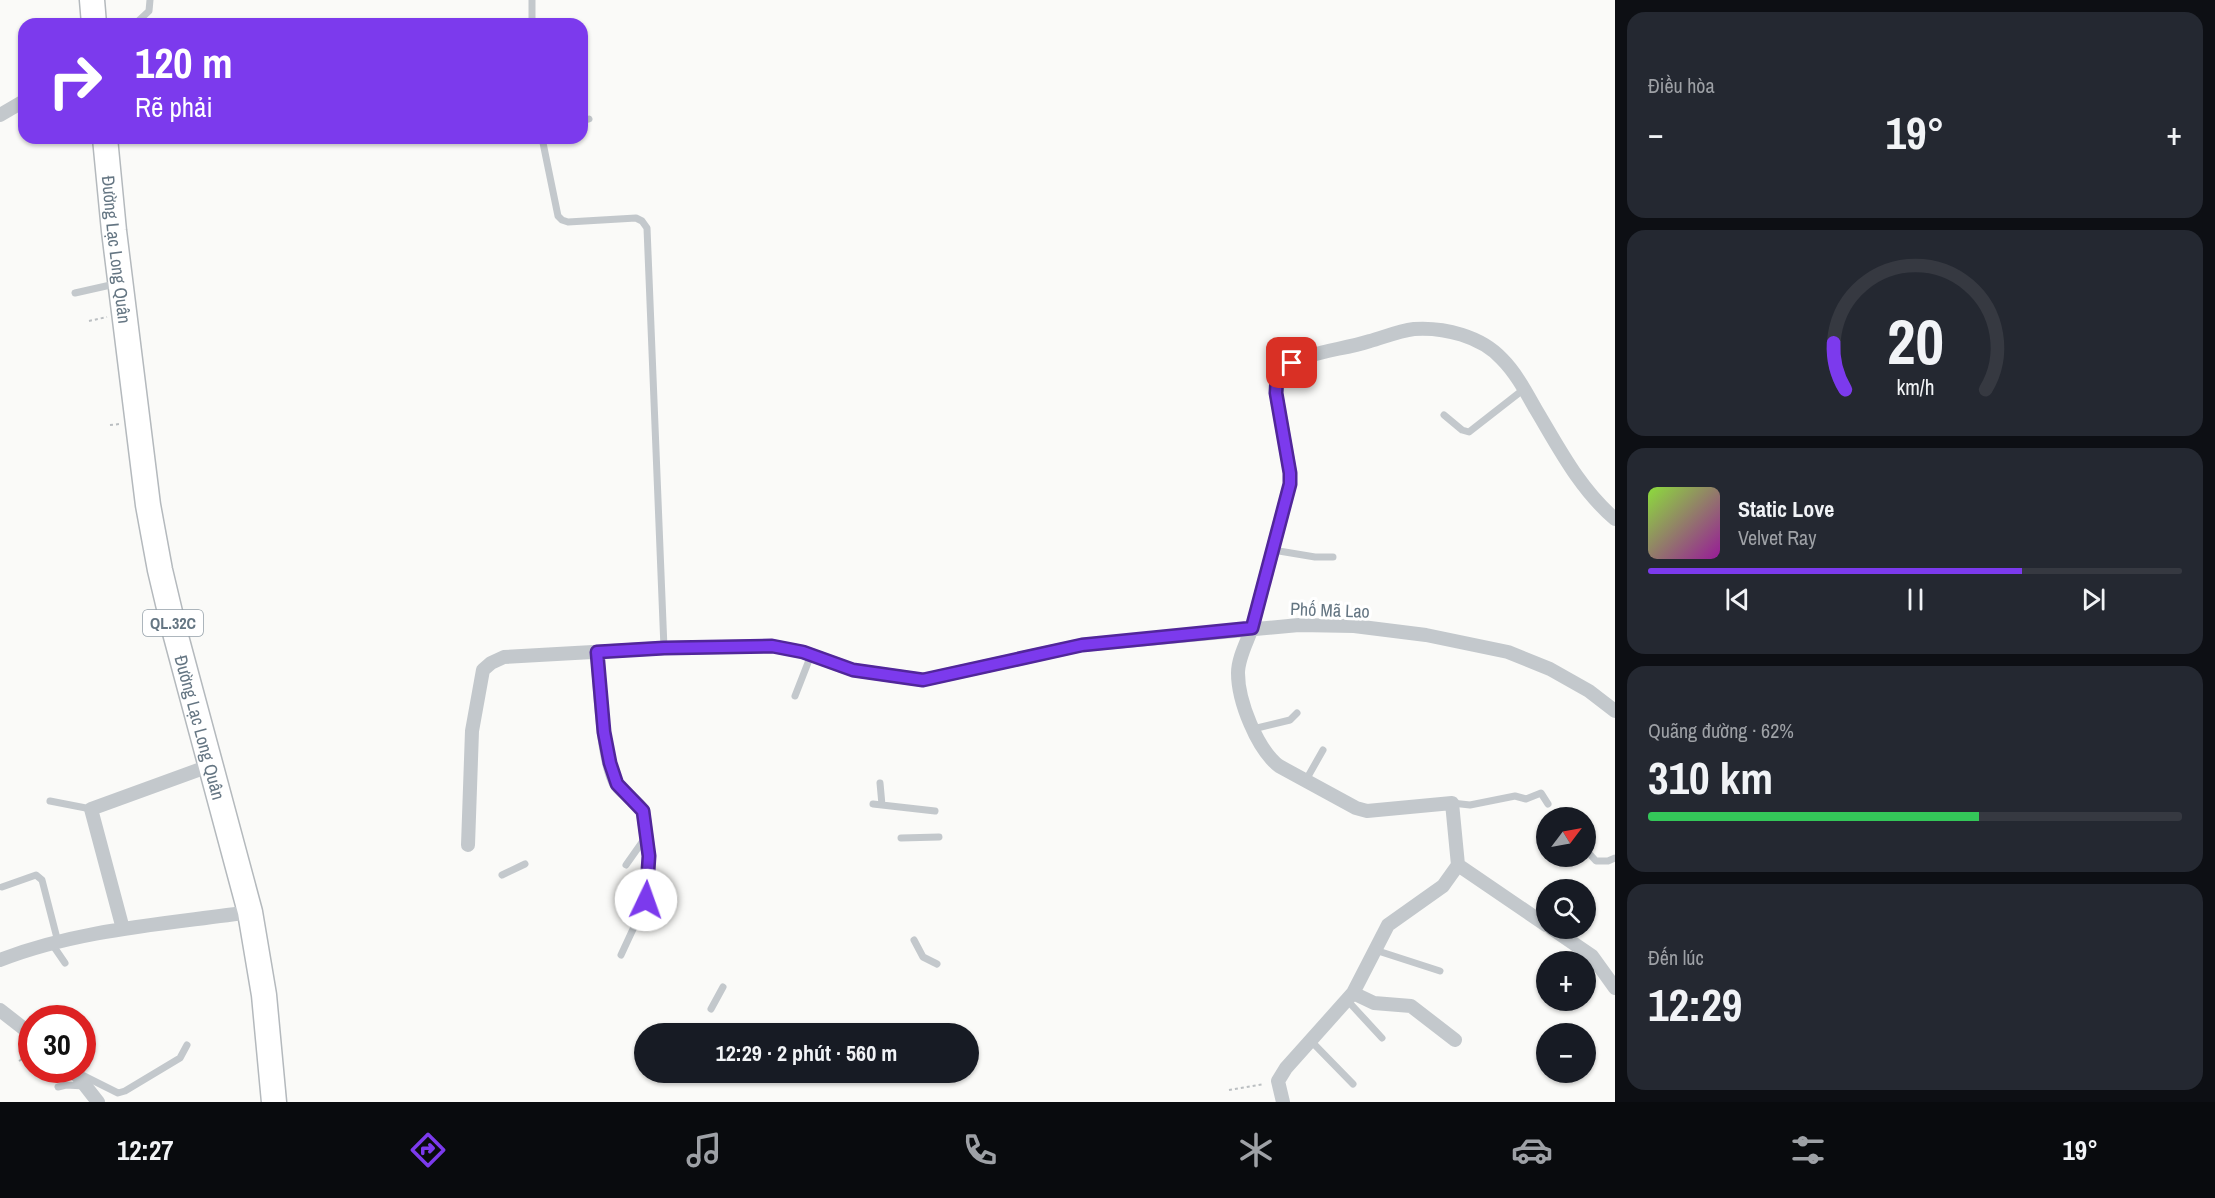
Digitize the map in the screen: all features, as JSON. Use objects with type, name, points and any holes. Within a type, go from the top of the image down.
[{"type":"highway","points":[[92,0],[94,18]]},
{"type":"highway","name":"Đường Lạc Long Quân","points":[[106,144],[148,505],[160,570],[250,912],[262,984],[274,1102]]},
{"type":"street","points":[[0,115],[18,104]]},
{"type":"street","points":[[1283,1102],[1278,1081],[1286,1068],[1350,997],[1388,925],[1443,886],[1458,865],[1452,803],[1367,811],[1356,808],[1279,766],[1270,759],[1256,738],[1241,692],[1238,672],[1290,484],[1276,393],[1277,376],[1292,363],[1310,354],[1351,347],[1412,329],[1449,330],[1476,340],[1502,358],[1524,388],[1582,486],[1615,519]]},
{"type":"street","name":"Phố Mã Lao","points":[[811,655],[853,670],[923,680],[1082,645],[1252,628],[1299,625],[1354,626],[1426,635],[1508,652],[1550,669],[1589,691],[1615,711]]},
{"type":"street","points":[[468,845],[472,731],[483,670],[491,663],[504,657],[664,648],[772,646],[811,655]]},
{"type":"street","points":[[597,652],[604,732],[610,763],[619,787],[641,807],[649,856],[646,900]]},
{"type":"street","points":[[123,930],[91,809],[212,765]]},
{"type":"street","points":[[1458,865],[1536,918]]},
{"type":"street","points":[[0,960],[55,943],[123,930],[250,912]]},
{"type":"street","points":[[1567,939],[1592,956],[1615,988]]},
{"type":"street","points":[[1350,997],[1374,1003],[1411,1006],[1455,1040]]},
{"type":"street","points":[[0,1010],[18,1024]]},
{"type":"street","points":[[85,1083],[98,1102]]},
{"type":"lane","points":[[141,18],[149,11],[150,0]]},
{"type":"lane","points":[[532,0],[532,18]]},
{"type":"lane","points":[[543,144],[558,216],[562,220],[568,222],[636,218],[642,221],[647,228],[664,648]]},
{"type":"lane","points":[[75,293],[121,282]]},
{"type":"lane","points":[[1444,416],[1462,430],[1470,432],[1524,388]]},
{"type":"lane","points":[[1273,550],[1315,557],[1333,557]]},
{"type":"lane","points":[[795,696],[811,655]]},
{"type":"lane","points":[[1253,729],[1290,720],[1297,713]]},
{"type":"lane","points":[[1306,780],[1323,750]]},
{"type":"lane","points":[[880,783],[882,805]]},
{"type":"lane","points":[[1452,803],[1470,806],[1515,796],[1526,799],[1541,793],[1548,804]]},
{"type":"lane","points":[[50,801],[91,809]]},
{"type":"lane","points":[[873,804],[935,811]]},
{"type":"lane","points":[[626,865],[646,836]]},
{"type":"lane","points":[[902,838],[939,837]]},
{"type":"lane","points":[[1596,861],[1608,861],[1615,858]]},
{"type":"lane","points":[[502,875],[525,864]]},
{"type":"lane","points":[[2,887],[36,875],[42,880],[55,943],[65,963]]},
{"type":"lane","points":[[621,956],[634,927]]},
{"type":"lane","points":[[914,940],[923,957],[937,964]]},
{"type":"lane","points":[[1376,950],[1440,971]]},
{"type":"lane","points":[[711,1009],[723,987]]},
{"type":"lane","points":[[1350,997],[1382,1038]]},
{"type":"lane","points":[[1311,1041],[1353,1084]]},
{"type":"lane","points":[[96,1082],[118,1093],[125,1091],[180,1058],[187,1045]]},
{"type":"lane","points":[[58,1087],[66,1085],[88,1087]]},
{"type":"path","points":[[1229,1090],[1278,1081]]},
{"type":"route","points":[[646,900],[649,856],[643,811],[640,805],[619,787],[614,778],[604,732],[597,652],[772,646],[803,652],[853,670],[923,680],[1082,645],[1252,628],[1290,484],[1276,393],[1277,376],[1292,363]]}]
